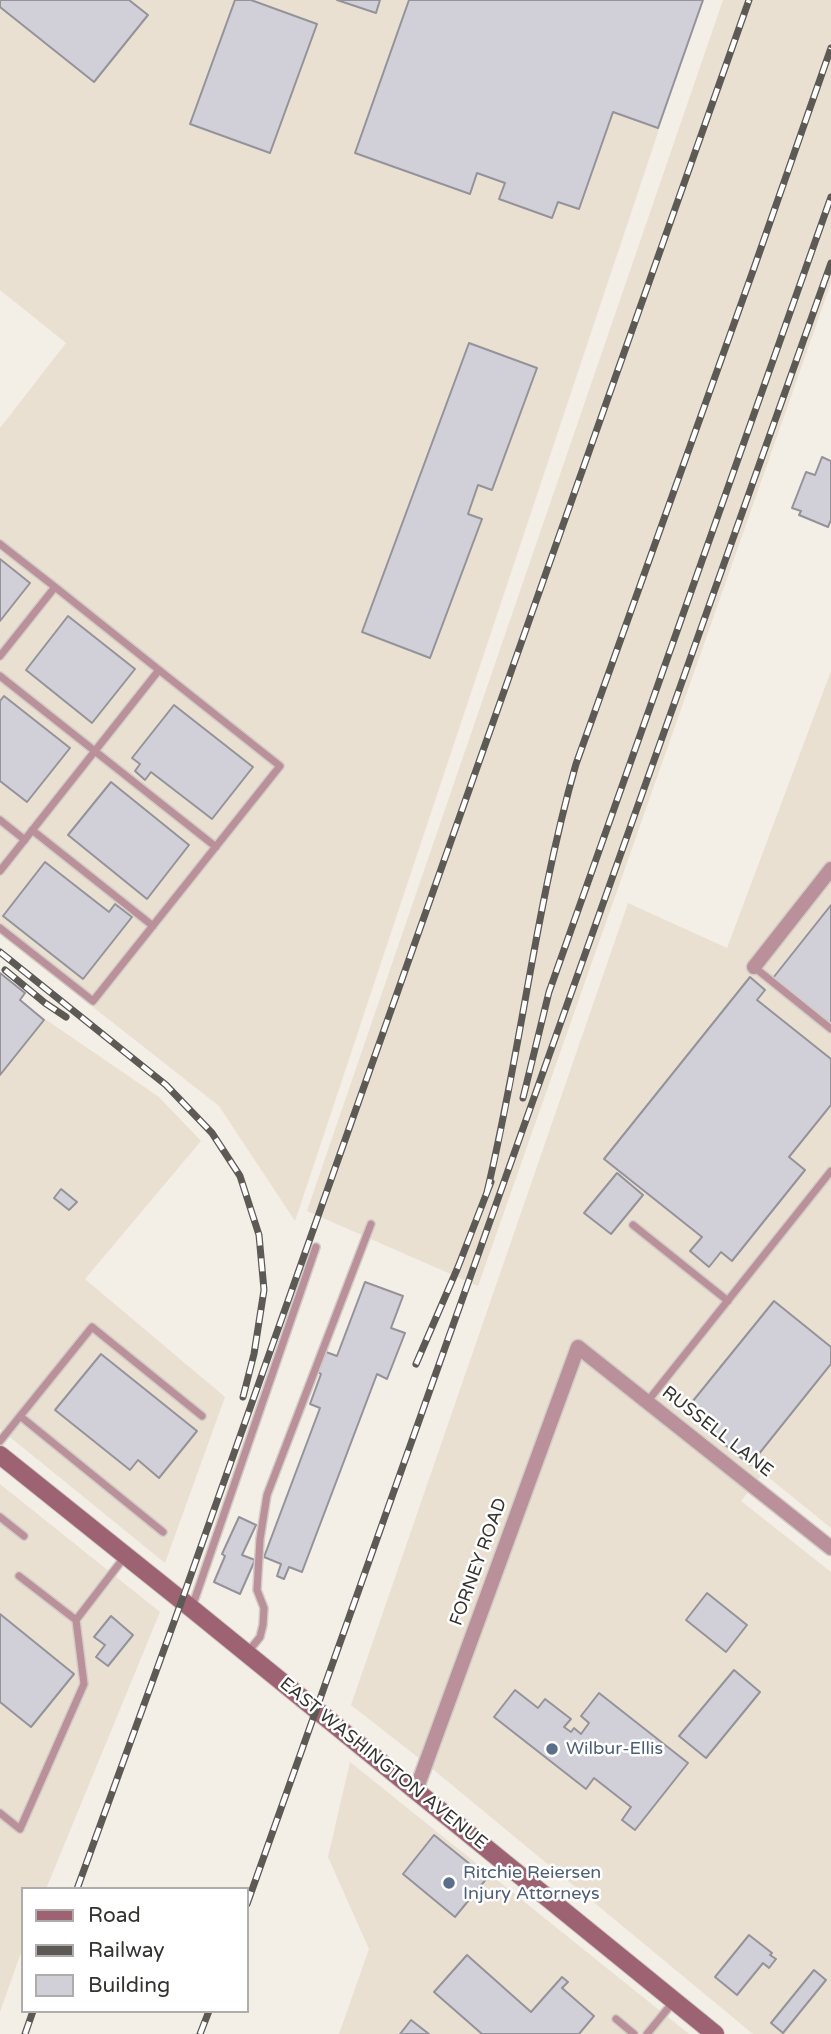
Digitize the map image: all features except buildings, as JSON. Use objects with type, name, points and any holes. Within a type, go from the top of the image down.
[{"type":"main road","name":"EAST WASHINGTON AVENUE","points":[[2,1460],[187,1604],[715,2034]]},
{"type":"street","points":[[754,967],[831,869]]},
{"type":"street","name":"RUSSELL LANE","points":[[578,1347],[831,1548]]},
{"type":"street","name":"FORNEY ROAD","points":[[416,1790],[578,1347]]},
{"type":"lane","points":[[0,544],[280,766],[93,1002],[0,928]]},
{"type":"lane","points":[[0,656],[55,587]]},
{"type":"lane","points":[[0,871],[159,670]]},
{"type":"lane","points":[[0,676],[216,847]]},
{"type":"lane","points":[[0,820],[25,839]]},
{"type":"lane","points":[[32,830],[153,926]]},
{"type":"lane","points":[[754,967],[831,1029]]},
{"type":"lane","points":[[647,1402],[831,1171]]},
{"type":"lane","points":[[247,1653],[260,1637],[263,1625],[264,1608],[257,1590],[260,1539],[267,1495],[371,1224]]},
{"type":"lane","points":[[633,1225],[728,1301]]},
{"type":"lane","points":[[187,1604],[316,1247]]},
{"type":"lane","points":[[0,1441],[92,1327],[202,1416]]},
{"type":"lane","points":[[20,1416],[163,1532]]},
{"type":"lane","points":[[0,1517],[24,1536]]},
{"type":"lane","points":[[0,1813],[20,1829],[84,1684],[76,1620],[126,1555]]},
{"type":"lane","points":[[19,1576],[76,1620]]},
{"type":"lane","points":[[648,2034],[674,2001]]},
{"type":"lane","points":[[616,2019],[634,2034]]},
{"type":"shaded area","points":[[0,0],[702,0],[295,1221],[219,1106],[0,934],[0,428],[66,343],[0,290]]},
{"type":"shaded area","points":[[723,0],[831,0],[831,283],[478,1286],[307,1211]]},
{"type":"shaded area","points":[[831,671],[831,1528],[763,1473],[741,1501],[831,1572],[831,2034],[753,2034],[429,1766],[351,1705],[628,903],[727,948]]},
{"type":"shaded area","points":[[0,983],[45,1019],[159,1097],[201,1141],[85,1279],[225,1397],[165,1563],[0,1429]]},
{"type":"shaded area","points":[[0,1484],[160,1612],[47,1887],[21,1887],[21,1953],[0,2012]]},
{"type":"shaded area","points":[[350,1762],[689,2034],[339,2034],[369,1949],[328,1857]]},
{"type":"railway","points":[[78,1887],[749,0]]},
{"type":"railway","points":[[487,1192],[550,870],[576,764],[831,48]]},
{"type":"railway","points":[[523,1098],[549,992],[831,197]]},
{"type":"railway","points":[[248,1901],[831,263]]},
{"type":"railway","points":[[0,952],[166,1085],[212,1133],[240,1176],[259,1235],[264,1290],[254,1354],[243,1397]]},
{"type":"railway","points":[[5,970],[66,1017]]},
{"type":"railway","points":[[416,1364],[491,1182]]},
{"type":"railway","points":[[25,2034],[32,2013]]},
{"type":"railway","points":[[200,2034],[208,2013]]},
{"type":"place","name":"Wilbur-Ellis","points":[[552,1749]]},
{"type":"place","name":"Ritchie Reiersen Injury Attorneys","points":[[449,1883]]}]
